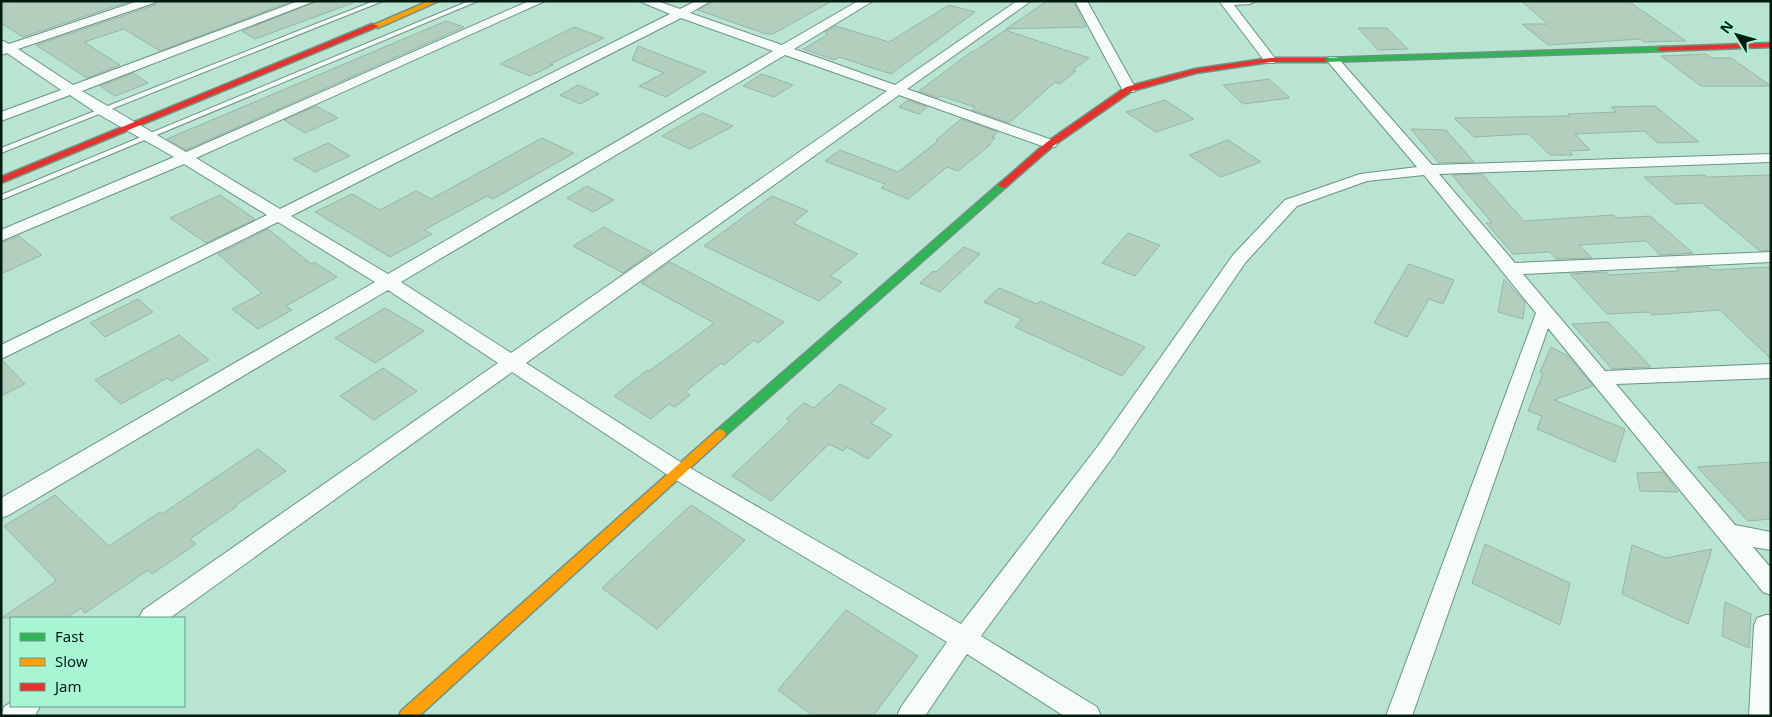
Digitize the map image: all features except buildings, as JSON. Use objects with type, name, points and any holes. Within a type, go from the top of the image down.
[{"type":"street","points":[[4,48],[150,1]]},
{"type":"street","points":[[1,117],[309,1]]},
{"type":"street","points":[[1,163],[405,1]]},
{"type":"street","points":[[1,180],[117,118],[436,1]]},
{"type":"street","points":[[1,236],[185,158],[539,1]]},
{"type":"street","points":[[645,1],[1050,144]]},
{"type":"street","points":[[1,353],[705,1]]},
{"type":"street","points":[[1,509],[867,1]]},
{"type":"street","points":[[152,617],[896,90],[1025,1]]},
{"type":"street","points":[[1081,1],[1129,89]]},
{"type":"street","points":[[1226,2],[1250,1]]},
{"type":"street","points":[[1226,2],[1270,60]]},
{"type":"street","points":[[407,716],[678,471],[1050,144],[1129,89],[1195,71],[1270,60],[1333,60],[1771,45]]},
{"type":"street","points":[[4,48],[388,282],[678,471],[964,639],[1088,716]]},
{"type":"street","points":[[1333,60],[1428,170],[1771,585]]},
{"type":"street","points":[[910,716],[964,639],[1105,452],[1239,259],[1291,203],[1364,177],[1428,170],[1771,158]]},
{"type":"street","points":[[1508,269],[1771,256]]},
{"type":"street","points":[[1399,716],[1545,312]]},
{"type":"street","points":[[1600,378],[1771,371]]},
{"type":"street","points":[[1728,533],[1771,541]]},
{"type":"street","points":[[1762,716],[1766,626],[1771,626]]},
{"type":"street","points":[[13,716],[26,707]]},
{"type":"lane","points":[[1,151],[117,118],[380,1]]},
{"type":"lane","points":[[1,198],[476,1]]},
{"type":"traffic: fast","points":[[1324,60],[1661,49]]},
{"type":"traffic: fast","points":[[720,434],[1003,185]]},
{"type":"traffic: slow","points":[[375,26],[436,1]]},
{"type":"traffic: slow","points":[[407,716],[720,434]]},
{"type":"traffic: jam","points":[[1,180],[375,26]]},
{"type":"traffic: jam","points":[[1661,49],[1771,45]]},
{"type":"traffic: jam","points":[[1003,185],[1050,144],[1129,89],[1195,71],[1270,60],[1324,60]]}]
